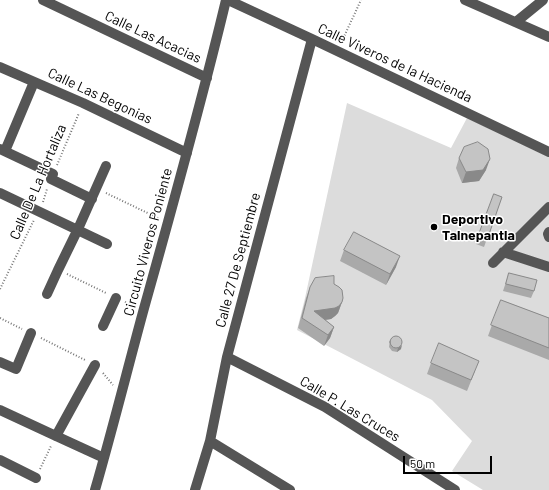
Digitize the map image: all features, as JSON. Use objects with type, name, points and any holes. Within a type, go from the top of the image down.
[{"type":"street","name":"Calle Las Acacias","points":[[43,0],[207,78]]},
{"type":"street","name":"Circuito Viveros Poniente","points":[[94,490],[187,153],[227,0]]},
{"type":"street","name":"Calle Viveros de la Hacienda","points":[[227,0],[549,152]]},
{"type":"street","points":[[465,0],[549,37]]},
{"type":"street","points":[[516,22],[543,0]]},
{"type":"street","name":"Calle 27 De Septiembre","points":[[195,490],[210,441],[227,357],[312,39]]},
{"type":"street","name":"Calle Las Begonias","points":[[0,66],[83,103],[187,153]]},
{"type":"street","points":[[34,82],[2,150],[92,199]]},
{"type":"street","points":[[47,294],[106,166]]},
{"type":"street","points":[[0,193],[107,244]]},
{"type":"street","points":[[493,263],[549,207]]},
{"type":"street","points":[[549,232],[549,237]]},
{"type":"street","points":[[503,252],[549,267]]},
{"type":"street","points":[[103,326],[116,298]]},
{"type":"street","points":[[0,362],[16,369],[32,333]]},
{"type":"street","name":"Calle P. Las Cruces","points":[[227,357],[325,407],[455,490]]},
{"type":"street","points":[[56,436],[96,365]]},
{"type":"street","points":[[0,410],[104,458]]},
{"type":"street","points":[[210,441],[289,490]]},
{"type":"street","points":[[0,460],[36,478]]},
{"type":"path","points":[[337,51],[361,0]]},
{"type":"path","name":"Calle De La Hortaliza","points":[[0,289],[39,211],[83,103]]},
{"type":"path","points":[[96,188],[168,223]]},
{"type":"path","points":[[58,270],[143,311]]},
{"type":"path","points":[[0,318],[96,365],[121,394]]},
{"type":"path","points":[[36,478],[56,436]]},
{"type":"shaded area","name":"Deportivo Talnepantla","points":[[347,103],[451,148],[467,118],[549,157],[549,490],[483,490],[452,471],[472,441],[432,400],[297,330]]},
{"type":"building","points":[[478,142],[488,149],[490,159],[483,170],[466,172],[459,158],[464,147]]},
{"type":"building","points":[[494,194],[502,197],[487,240],[478,237]]},
{"type":"building","points":[[354,232],[400,256],[390,274],[344,250]]},
{"type":"building","points":[[509,273],[537,280],[534,291],[506,284]]},
{"type":"building","points":[[334,276],[334,284],[342,290],[342,302],[335,308],[314,311],[334,327],[328,335],[302,318],[310,287],[315,278]]},
{"type":"building","points":[[501,300],[549,318],[549,348],[491,325]]},
{"type":"building","points":[[394,336],[398,336],[402,342],[398,348],[394,348],[390,344],[390,340]]},
{"type":"building","points":[[439,343],[479,361],[471,380],[431,363]]},
{"type":"place","name":"Deportivo Talnepantla","points":[[434,227]]}]
